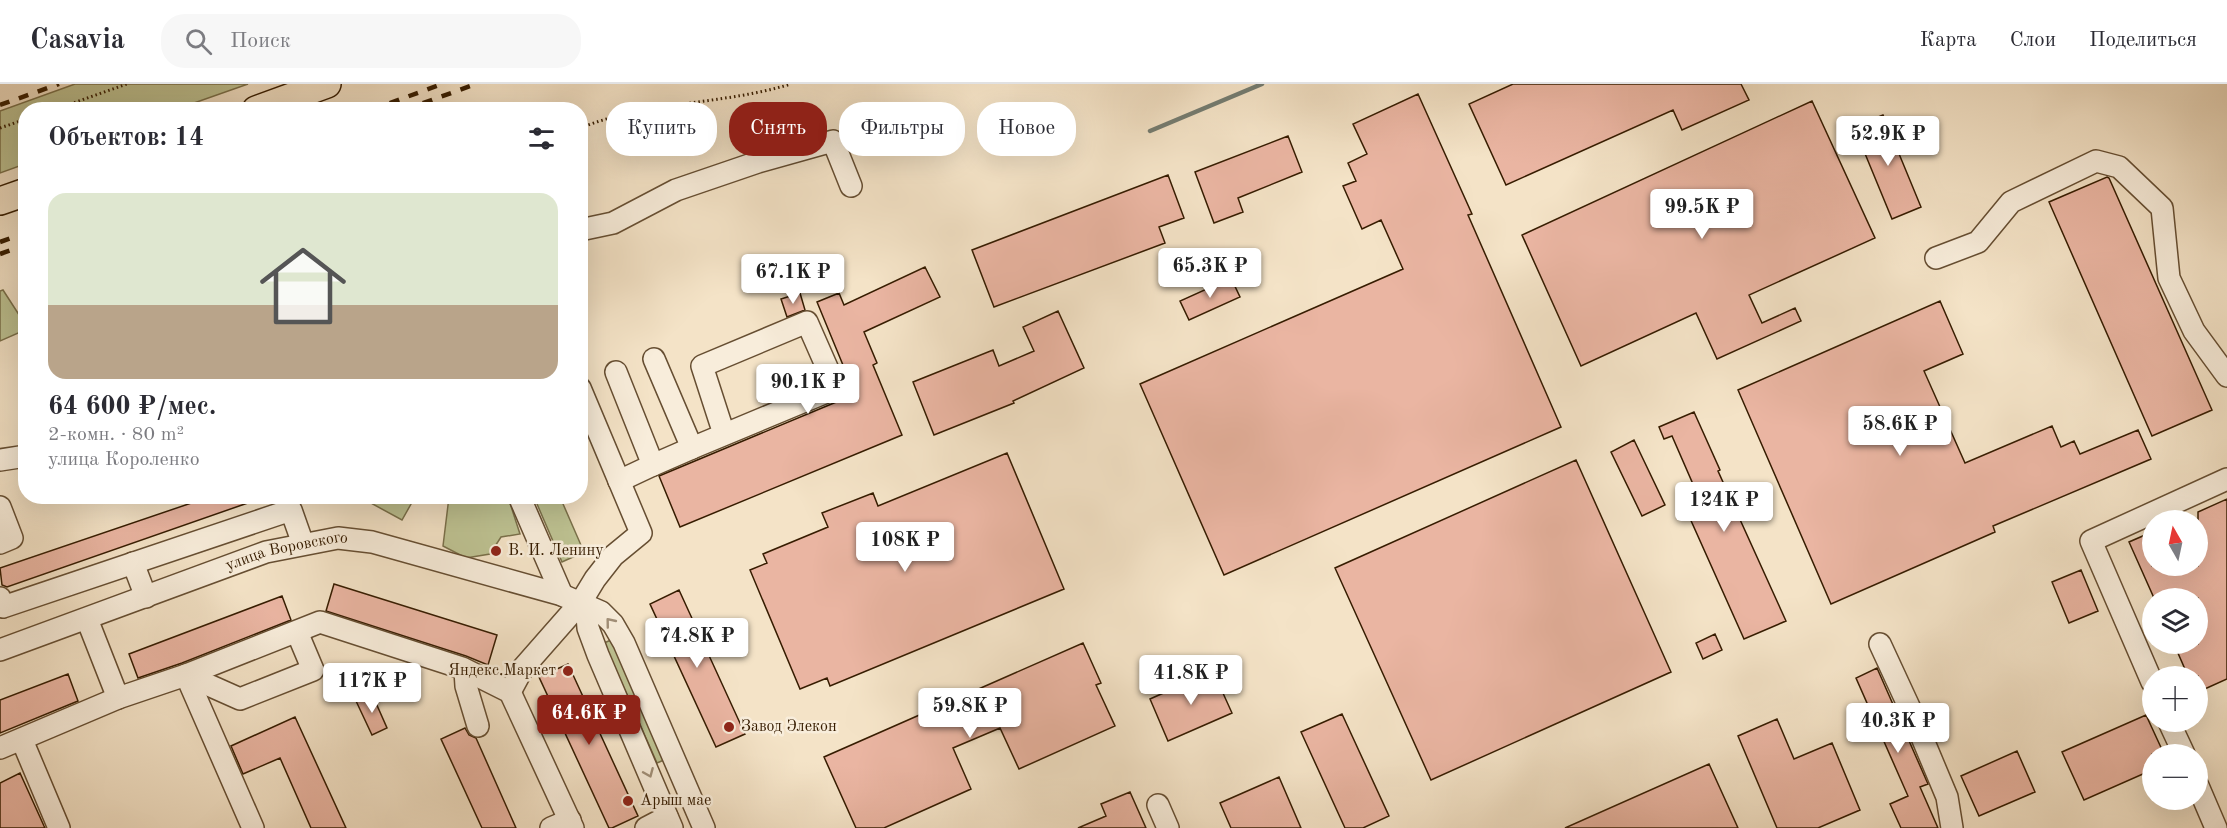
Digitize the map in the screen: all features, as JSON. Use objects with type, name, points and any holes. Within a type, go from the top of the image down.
[{"type":"main road","points":[[278,102],[327,84]]},
{"type":"main road","points":[[0,201],[18,195]]},
{"type":"street","points":[[588,228],[613,223],[676,190],[758,162],[833,141],[851,186]]},
{"type":"street","points":[[1936,258],[1978,242],[2011,201],[2096,161],[2119,167],[2162,208],[2169,278],[2194,331],[2227,376]]},
{"type":"street","points":[[619,481],[724,434],[836,388],[807,322],[702,366],[724,434]]},
{"type":"street","points":[[654,359],[692,448]]},
{"type":"street","points":[[616,372],[653,465]]},
{"type":"street","points":[[510,692],[524,668],[581,602],[613,556],[640,533],[588,407]]},
{"type":"street","points":[[0,460],[18,457]]},
{"type":"street","points":[[2145,666],[2091,541],[2227,479]]},
{"type":"street","points":[[522,504],[561,595]]},
{"type":"street","points":[[0,507],[12,538],[0,543]]},
{"type":"street","points":[[0,598],[3,607],[291,510],[303,544]]},
{"type":"street","name":"улица Воровского","points":[[0,650],[266,552],[338,538],[372,542],[561,595],[601,612],[613,624],[624,643],[704,828]]},
{"type":"street","points":[[133,563],[147,597]]},
{"type":"street","points":[[581,602],[598,655],[667,816]]},
{"type":"street","points":[[87,619],[118,698]]},
{"type":"street","points":[[0,748],[118,698],[186,675],[320,622],[465,670],[510,692],[565,825]]},
{"type":"street","points":[[186,675],[240,699],[313,670],[297,632]]},
{"type":"street","points":[[1880,644],[1947,797],[1952,828]]},
{"type":"street","points":[[465,670],[466,686],[478,726]]},
{"type":"street","points":[[186,675],[253,828]]},
{"type":"street","points":[[22,740],[59,828]]},
{"type":"street","points":[[646,828],[667,816],[687,790]]},
{"type":"street","points":[[1158,805],[1168,828]]},
{"type":"street","points":[[2205,810],[2210,826]]},
{"type":"path","points":[[75,102],[126,84]]},
{"type":"path","points":[[588,126],[643,110],[762,93],[791,84]]},
{"type":"path","points":[[0,128],[18,122]]},
{"type":"green space","points":[[75,84],[248,84],[197,102],[25,102]]},
{"type":"green space","points":[[18,105],[18,167],[0,173],[0,111]]},
{"type":"green space","points":[[3,290],[18,313],[18,333],[0,341],[0,291]]},
{"type":"green space","points":[[373,504],[411,504],[402,520]]},
{"type":"green space","points":[[448,504],[510,504],[520,534],[501,537],[490,554],[466,558],[443,546]]},
{"type":"green space","points":[[537,504],[563,504],[584,552],[562,562]]},
{"type":"green space","points":[[611,640],[664,760],[657,763],[604,643]]},
{"type":"building","points":[[1513,84],[1741,84],[1749,100],[1682,130],[1673,110],[1506,185],[1469,104]]},
{"type":"building","points":[[1418,94],[1472,214],[1468,215],[1561,427],[1224,575],[1140,384],[1403,269],[1381,220],[1362,229],[1343,186],[1356,181],[1348,163],[1367,154],[1353,124]]},
{"type":"building","points":[[1812,101],[1875,238],[1749,295],[1762,323],[1795,308],[1801,321],[1717,359],[1696,313],[1581,366],[1522,235]]},
{"type":"building","points":[[1883,115],[1921,207],[1892,219],[1854,127]]},
{"type":"building","points":[[1288,136],[1302,172],[1238,198],[1243,212],[1214,223],[1195,172]]},
{"type":"building","points":[[1168,175],[1184,218],[1159,227],[1165,243],[994,307],[972,250]]},
{"type":"building","points":[[2107,177],[2212,410],[2152,436],[2049,202]]},
{"type":"building","points":[[925,267],[940,297],[864,332],[877,363],[873,365],[902,435],[680,527],[659,476],[841,400],[852,387],[817,302],[839,293],[844,305]]},
{"type":"building","points":[[1231,278],[1240,297],[1189,320],[1180,301]]},
{"type":"building","points":[[800,293],[805,310],[787,317],[781,299]]},
{"type":"building","points":[[1940,301],[1963,354],[1924,371],[1965,463],[2052,426],[2061,447],[2074,441],[2080,454],[2138,430],[2151,459],[1993,526],[1995,532],[1831,604],[1738,390]]},
{"type":"building","points":[[1058,311],[1084,368],[1013,401],[1014,403],[934,435],[913,382],[993,350],[999,366],[1034,351],[1023,327]]},
{"type":"building","points":[[1694,412],[1720,470],[1718,471],[1786,621],[1744,639],[1684,505],[1699,498],[1672,436],[1664,439],[1659,427]]},
{"type":"building","points":[[1634,440],[1665,505],[1642,516],[1611,452]]},
{"type":"building","points":[[1007,453],[1064,589],[830,686],[827,678],[800,689],[750,570],[767,563],[763,554],[828,527],[822,513],[873,493],[878,506]]},
{"type":"building","points":[[1576,460],[1671,672],[1431,780],[1335,568]]},
{"type":"building","points":[[2227,499],[2227,679],[2208,688],[2208,666],[2184,666],[2178,654],[2208,654],[2208,588],[2150,588],[2144,576],[2208,576],[2208,510],[2202,510]]},
{"type":"building","points":[[188,504],[245,504],[7,587],[2,585],[0,568]]},
{"type":"building","points":[[2142,536],[2142,571],[2129,542]]},
{"type":"building","points":[[2081,570],[2098,611],[2069,623],[2052,582]]},
{"type":"building","points":[[334,584],[497,635],[488,665],[326,611]]},
{"type":"building","points":[[679,590],[745,734],[716,747],[650,604]]},
{"type":"building","points":[[282,596],[291,620],[138,678],[129,654]]},
{"type":"building","points":[[1715,634],[1722,650],[1703,659],[1696,643]]},
{"type":"building","points":[[1083,643],[1101,683],[1096,685],[1115,726],[1019,769],[1000,728],[953,748],[971,789],[884,828],[856,828],[824,757]]},
{"type":"building","points":[[568,664],[638,816],[612,828],[609,828],[539,677]]},
{"type":"building","points":[[1877,668],[1928,784],[1920,787],[1938,828],[1901,828],[1890,804],[1908,796],[1856,678]]},
{"type":"building","points":[[1213,671],[1232,713],[1168,741],[1150,699]]},
{"type":"building","points":[[68,674],[78,701],[0,733],[0,700]]},
{"type":"building","points":[[372,694],[387,728],[372,735],[356,701]]},
{"type":"building","points":[[1342,714],[1389,816],[1363,828],[1345,828],[1301,732]]},
{"type":"building","points":[[295,717],[346,828],[311,828],[280,758],[243,774],[231,746]]},
{"type":"building","points":[[2142,717],[2142,732],[2154,732],[2159,744],[2142,744],[2142,774],[2084,800],[2062,752]]},
{"type":"building","points":[[1777,719],[1794,759],[1832,743],[1860,810],[1818,828],[1777,828],[1738,736]]},
{"type":"building","points":[[465,728],[469,735],[476,738],[516,828],[482,828],[441,739]]},
{"type":"building","points":[[2017,751],[2035,792],[1979,816],[1961,776]]},
{"type":"building","points":[[1709,764],[1738,828],[1565,828]]},
{"type":"building","points":[[20,773],[45,828],[0,828],[0,783]]},
{"type":"building","points":[[1279,777],[1301,828],[1231,828],[1220,803]]},
{"type":"building","points":[[1130,792],[1146,828],[1078,828],[1106,816],[1101,804]]},
{"type":"waterway","points":[[1150,131],[1262,84]]},
{"type":"railway","points":[[0,105],[59,84]]},
{"type":"railway","points":[[393,102],[442,84]]},
{"type":"railway","points":[[426,102],[476,84]]},
{"type":"railway","points":[[0,242],[18,236]]},
{"type":"railway","points":[[0,254],[18,248]]},
{"type":"place","name":"В. И. Ленину","points":[[496,551]]},
{"type":"place","name":"Яндекс.Маркет","points":[[568,671]]},
{"type":"place","name":"Завод Элекон","points":[[729,727]]},
{"type":"place","name":"Арыш мае","points":[[628,801]]}]
